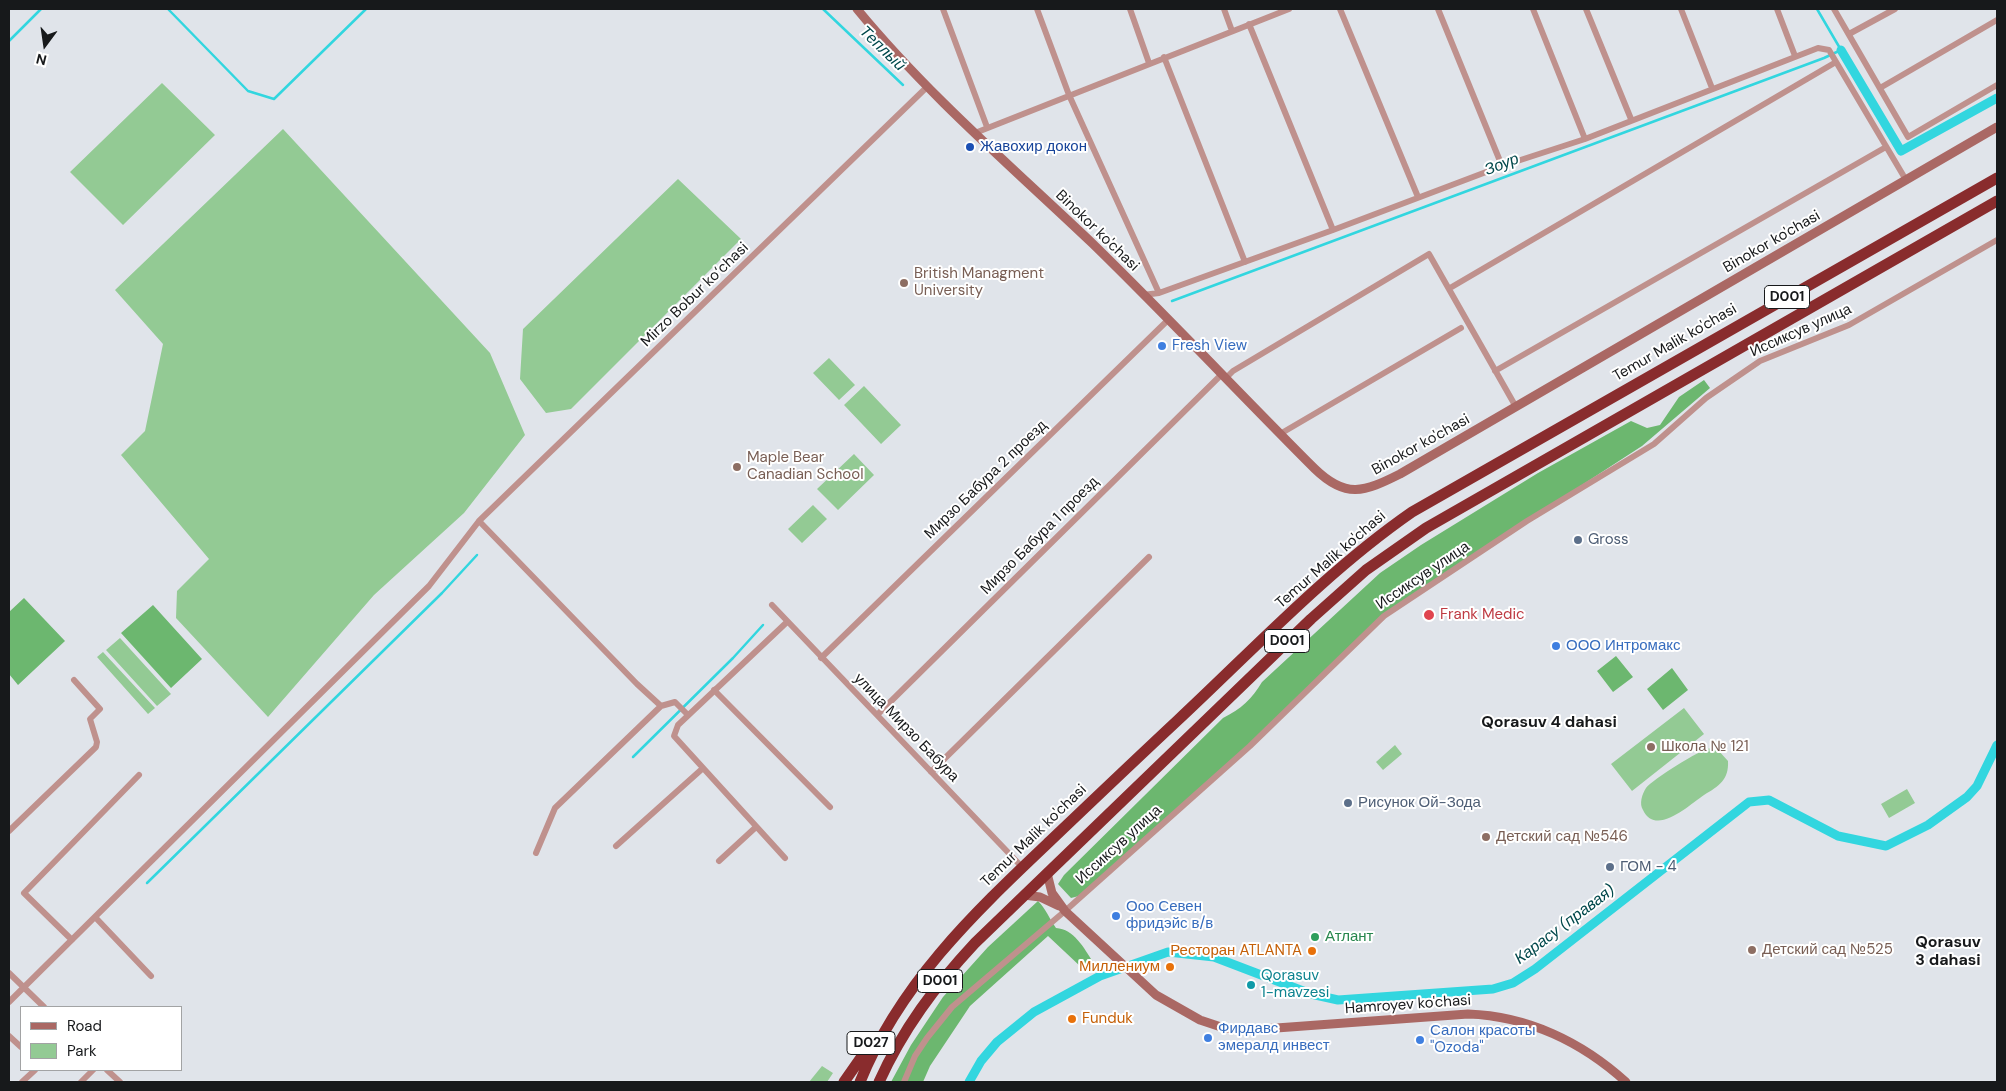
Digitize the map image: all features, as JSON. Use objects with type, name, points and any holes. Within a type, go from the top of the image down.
[{"type":"highway","name":"Temur Malik ko'chasi","points":[[860,1082],[881,1036],[900,1004],[921,974],[957,932],[1022,867],[1326,580],[1368,544],[1412,512],[1997,178]]},
{"type":"highway","name":"Temur Malik ko'chasi","points":[[878,1082],[899,1040],[940,982],[1046,873],[1311,618],[1366,570],[1426,528],[1997,201]]},
{"type":"highway","points":[[1576,417],[1586,435]]},
{"type":"highway","name":"D027","points":[[844,1082],[900,1004]]},
{"type":"main road","name":"Binokor ko'chasi","points":[[856,9],[928,86],[1143,295],[1326,480],[1344,489],[1356,491],[1369,488],[1394,477],[1997,127]]},
{"type":"main road","name":"Hamroyev ko'chasi","points":[[1046,873],[1052,893],[1065,911],[1126,969],[1156,995],[1177,1009],[1206,1022],[1236,1030],[1468,1014],[1514,1019],[1568,1040],[1600,1061],[1626,1082]]},
{"type":"main road","name":"Hamroyev ko'chasi","points":[[1024,895],[1045,899],[1065,911]]},
{"type":"street","points":[[943,9],[987,127]]},
{"type":"street","points":[[1037,9],[1069,94],[1159,293]]},
{"type":"street","points":[[1130,9],[1149,63]]},
{"type":"street","points":[[1224,9],[1232,31]]},
{"type":"street","points":[[975,133],[1069,94],[1289,9]]},
{"type":"street","points":[[1340,9],[1418,197]]},
{"type":"street","points":[[1438,9],[1502,166]]},
{"type":"street","points":[[1533,9],[1585,139]]},
{"type":"street","points":[[1586,9],[1630,120]]},
{"type":"street","points":[[1681,9],[1712,88]]},
{"type":"street","points":[[1777,9],[1795,56]]},
{"type":"street","points":[[1834,9],[1908,137],[1997,85]]},
{"type":"street","points":[[1849,34],[1895,9]]},
{"type":"street","points":[[1880,88],[1997,20]]},
{"type":"street","points":[[1249,24],[1334,230]]},
{"type":"street","points":[[1143,295],[1159,293],[1334,230],[1502,166],[1585,139],[1818,48],[1829,50],[1906,180]]},
{"type":"street","points":[[1164,57],[1244,262]]},
{"type":"street","points":[[1516,407],[1450,288],[1836,62]]},
{"type":"street","name":"Mirzo Bobur ko‘chasi","points":[[9,1002],[429,586],[479,521],[928,86]]},
{"type":"street","points":[[1495,370],[1886,146]]},
{"type":"street","name":"Иссиксув улица","points":[[904,1082],[915,1056],[952,1007],[1065,911],[1250,746],[1384,616],[1402,602],[1527,521],[1654,444],[1706,398],[1760,361],[1850,325],[1997,240]]},
{"type":"street","name":"Мирзо Бабура 1 проезд","points":[[877,715],[1224,376],[1429,254],[1450,288]]},
{"type":"street","name":"Мирзо Бабура 2 проезд","points":[[822,658],[1168,320]]},
{"type":"street","points":[[1280,434],[1461,328]]},
{"type":"street","points":[[479,521],[637,684],[661,706]]},
{"type":"street","points":[[931,772],[1149,558]]},
{"type":"street","name":"улица Мирзо Бабура","points":[[772,605],[1022,867]]},
{"type":"street","points":[[784,858],[675,740],[676,729],[688,715],[787,622]]},
{"type":"street","points":[[9,831],[96,748],[97,742],[90,719],[100,708],[74,680]]},
{"type":"street","points":[[714,690],[830,807]]},
{"type":"street","points":[[536,853],[555,808],[661,706],[675,702],[688,715]]},
{"type":"street","points":[[616,846],[702,769]]},
{"type":"street","points":[[72,940],[24,892],[139,775]]},
{"type":"street","points":[[719,862],[756,827]]},
{"type":"street","points":[[95,917],[151,976]]},
{"type":"street","points":[[9,973],[43,1006]]},
{"type":"street","points":[[9,1036],[20,1046]]},
{"type":"street","points":[[22,1082],[34,1071]]},
{"type":"street","points":[[81,1082],[92,1071]]},
{"type":"street","points":[[109,1071],[120,1082]]},
{"type":"green space","points":[[162,83],[215,135],[123,225],[70,172]]},
{"type":"green space","points":[[283,129],[490,353],[525,435],[464,513],[374,595],[268,717],[176,618],[177,591],[209,559],[121,455],[145,431],[163,344],[115,290]]},
{"type":"green space","points":[[678,179],[741,239],[571,409],[546,413],[520,379],[523,329]]},
{"type":"green space","points":[[829,358],[855,385],[839,400],[813,373]]},
{"type":"green space","points":[[1704,380],[1710,388],[1642,446],[1402,602],[1250,746],[1083,895],[1071,898],[1058,884],[1064,875],[1223,718],[1246,703],[1262,682],[1380,573],[1421,545],[1538,473],[1631,421],[1647,428],[1660,425],[1679,397]]},
{"type":"green space","points":[[864,386],[901,425],[881,444],[844,405]]},
{"type":"green space","points":[[854,454],[874,475],[838,510],[817,489]]},
{"type":"green space","points":[[813,505],[827,519],[802,543],[788,529]]},
{"type":"green space","points":[[24,598],[65,641],[18,685],[9,674],[9,612]]},
{"type":"green space","points":[[153,605],[202,659],[171,688],[121,633]]},
{"type":"green space","points":[[120,638],[171,694],[157,706],[106,650]]},
{"type":"green space","points":[[103,652],[155,708],[148,714],[97,657]]},
{"type":"green space","points":[[1616,656],[1633,677],[1613,692],[1597,671]]},
{"type":"green space","points":[[1672,668],[1688,690],[1663,710],[1647,689]]},
{"type":"green space","points":[[1684,708],[1704,734],[1632,791],[1611,764]]},
{"type":"green space","points":[[1395,745],[1402,754],[1383,770],[1376,762]]},
{"type":"green space","points":[[1711,748],[1718,750],[1728,761],[1727,773],[1722,782],[1673,816],[1664,820],[1649,818],[1641,805],[1642,796],[1646,788],[1677,765]]},
{"type":"green space","points":[[1907,789],[1915,803],[1889,818],[1881,804]]},
{"type":"green space","points":[[1038,901],[1056,928],[1062,929],[1073,936],[1082,945],[1093,962],[1081,967],[1048,936],[970,1006],[930,1066],[923,1082],[891,1082],[911,1045],[943,997],[988,947]]},
{"type":"green space","points":[[822,1066],[833,1073],[827,1082],[809,1082]]},
{"type":"waterway","points":[[9,41],[41,9]]},
{"type":"waterway","points":[[168,9],[248,91],[274,99],[366,9]]},
{"type":"waterway","name":"Теплый","points":[[823,9],[903,85]]},
{"type":"waterway","name":"Зоур","points":[[1172,301],[1824,58],[1841,50],[1817,9]]},
{"type":"waterway","points":[[1841,50],[1901,151],[1997,98]]},
{"type":"waterway","points":[[147,883],[442,593],[477,555]]},
{"type":"waterway","points":[[633,757],[733,658],[763,625]]},
{"type":"waterway","name":"Карасу (правая)","points":[[969,1082],[981,1061],[997,1042],[1034,1012],[1100,976],[1168,952],[1214,957],[1311,994],[1338,1000],[1493,989],[1513,983],[1535,969],[1749,802],[1769,800],[1838,836],[1886,846],[1928,825],[1967,797],[1977,786],[1997,745]]},
{"type":"place","name":"Жавохир докон","points":[[970,147]]},
{"type":"place","name":"British Managment University","points":[[904,283]]},
{"type":"place","name":"Fresh View","points":[[1162,346]]},
{"type":"place","name":"Maple Bear Canadian School","points":[[737,467]]},
{"type":"place","name":"Gross","points":[[1578,540]]},
{"type":"place","name":"Frank Medic","points":[[1429,615]]},
{"type":"place","name":"ООО Интромакс","points":[[1556,646]]},
{"type":"place","name":"Школа № 121","points":[[1651,747]]},
{"type":"place","name":"Рисунок Ой-Зода","points":[[1348,803]]},
{"type":"place","name":"Детский сад №546","points":[[1486,837]]},
{"type":"place","name":"ГОМ - 4","points":[[1610,867]]},
{"type":"place","name":"Ооо Севен фридэйс в/в","points":[[1116,916]]},
{"type":"place","name":"Атлант","points":[[1315,937]]},
{"type":"place","name":"Детский сад №525","points":[[1752,950]]},
{"type":"place","name":"Ресторан ATLANTA","points":[[1312,951]]},
{"type":"place","name":"Миллениум","points":[[1170,967]]},
{"type":"place","name":"Qorasuv 1-mavzesi","points":[[1251,985]]},
{"type":"place","name":"Funduk","points":[[1072,1019]]},
{"type":"place","name":"Фирдавс эмералд инвест","points":[[1208,1038]]},
{"type":"place","name":"Салон красоты \"Ozoda\"","points":[[1420,1040]]},
{"type":"district","name":"Qorasuv 4 dahasi","points":[[1549,723]]},
{"type":"district","name":"Qorasuv 3 dahasi","points":[[1948,952]]}]
